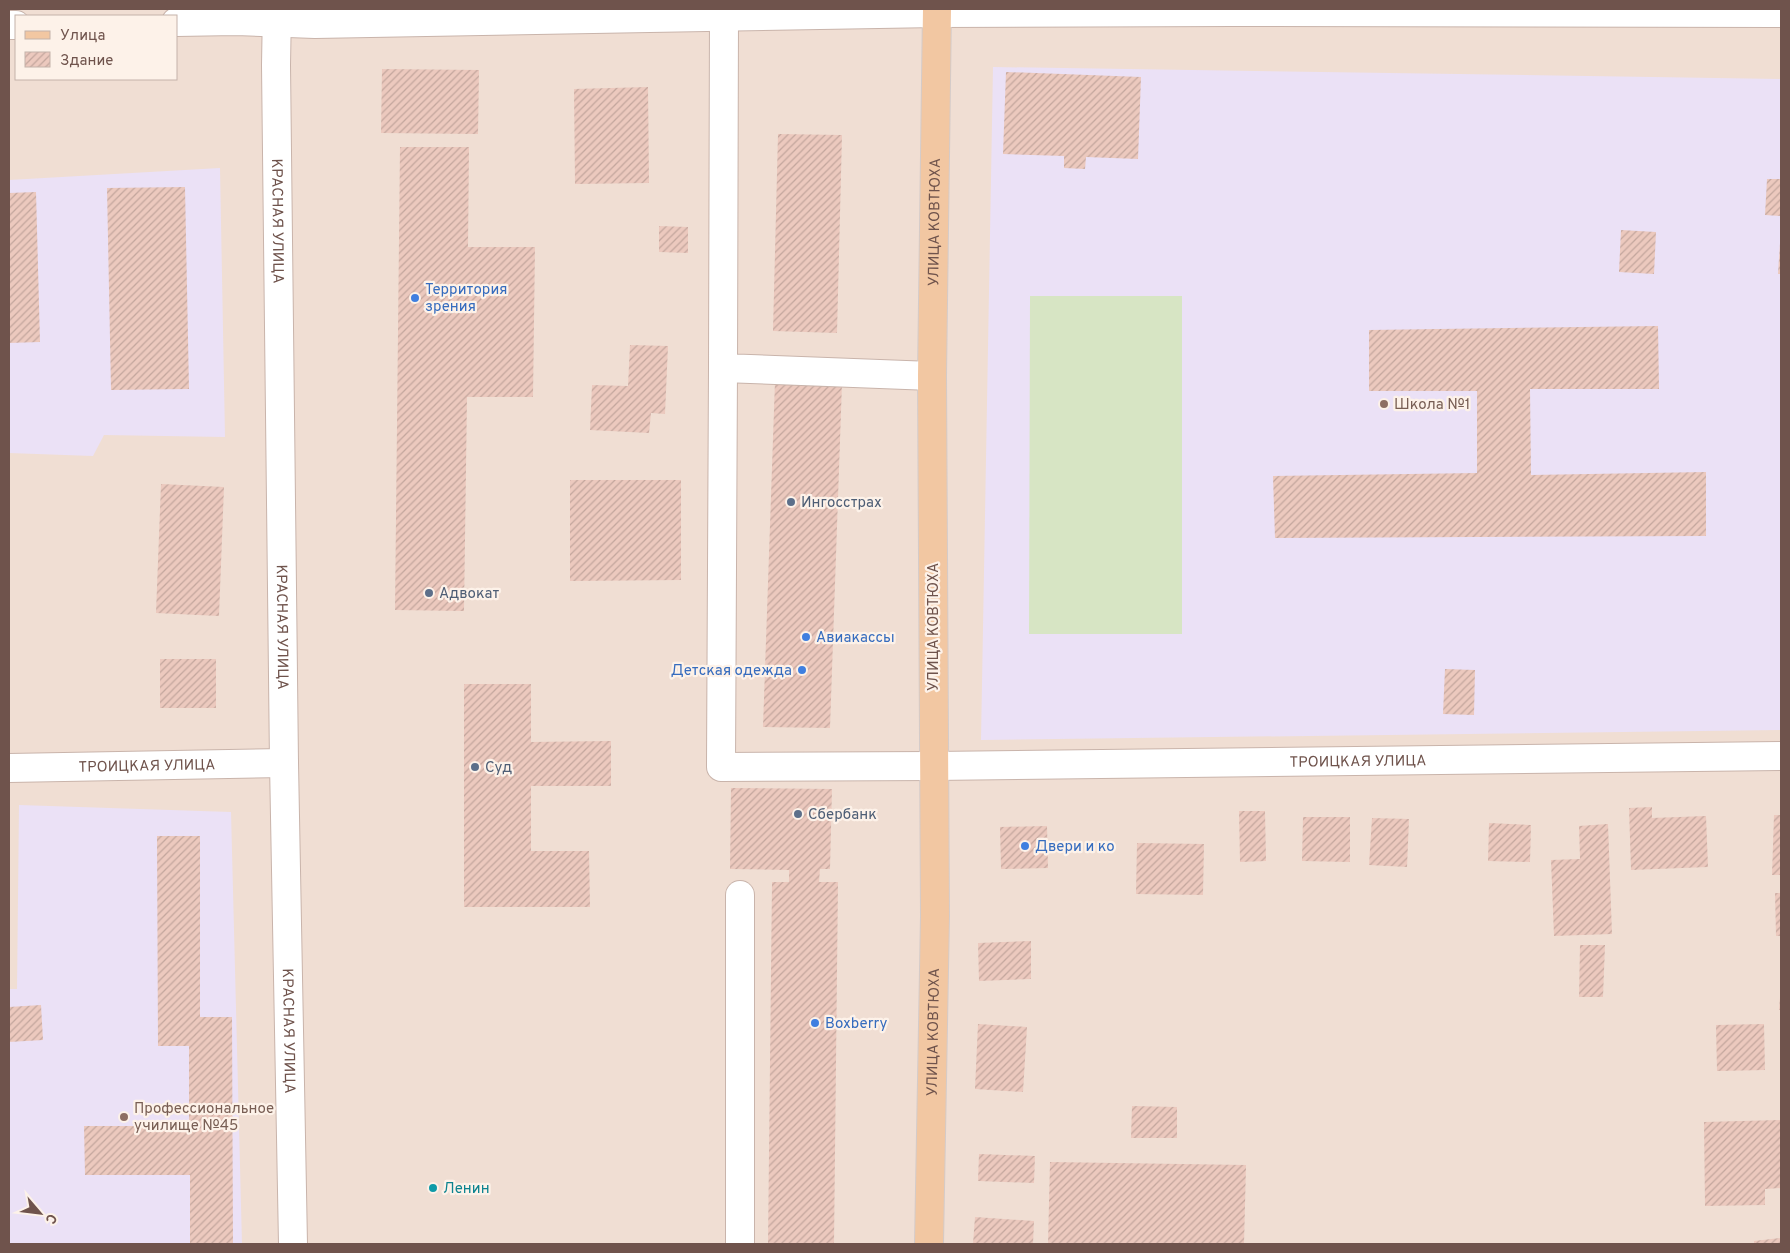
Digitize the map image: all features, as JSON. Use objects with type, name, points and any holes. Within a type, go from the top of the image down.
[{"type":"main road","name":"УЛИЦА КОВТЮХА","points":[[929,1244],[935,916],[932,376],[937,11]]},
{"type":"street","points":[[178,22],[236,22],[277,16],[589,13],[724,16],[937,11],[1781,13]]},
{"type":"street","name":"КРАСНАЯ УЛИЦА","points":[[277,16],[276,95],[284,762],[293,1244]]},
{"type":"street","points":[[724,16],[723,368],[932,376]]},
{"type":"street","name":"ТРОИЦКАЯ УЛИЦА","points":[[723,368],[721,767],[1781,756]]},
{"type":"street","name":"ТРОИЦКАЯ УЛИЦА","points":[[9,768],[284,762]]},
{"type":"street","points":[[740,895],[740,1244]]},
{"type":"shaded area","points":[[9,9],[1781,9],[1781,1244],[9,1244]]},
{"type":"shaded area","name":"Школа №1","points":[[993,67],[1781,79],[1781,730],[981,740]]},
{"type":"shaded area","points":[[220,168],[225,437],[104,435],[93,456],[9,453],[9,180]]},
{"type":"shaded area","name":"Профессиональное училище №45","points":[[19,805],[231,812],[242,1244],[9,1244],[9,989],[17,989]]},
{"type":"green space","points":[[1030,296],[1182,296],[1182,634],[1029,634]]},
{"type":"building","points":[[382,69],[479,70],[478,134],[381,133]]},
{"type":"building","points":[[1006,72],[1141,77],[1138,159],[1086,157],[1085,169],[1064,168],[1064,156],[1003,154]]},
{"type":"building","points":[[648,87],[649,183],[575,184],[574,89]]},
{"type":"building","points":[[778,134],[842,135],[837,333],[773,331]]},
{"type":"building","points":[[400,147],[469,147],[468,247],[535,247],[533,397],[467,397],[464,611],[395,610]]},
{"type":"building","points":[[1767,179],[1781,179],[1781,216],[1765,215]]},
{"type":"building","points":[[185,187],[189,389],[111,390],[107,188]]},
{"type":"building","points":[[36,192],[40,342],[9,343],[9,193]]},
{"type":"building","points":[[659,226],[688,227],[688,253],[659,252]]},
{"type":"building","points":[[1621,230],[1656,232],[1654,274],[1619,272]]},
{"type":"building","points":[[1780,243],[1781,274],[1778,274]]},
{"type":"building","points":[[1658,326],[1659,389],[1530,389],[1531,475],[1706,472],[1706,536],[1275,538],[1273,476],[1477,473],[1477,391],[1369,391],[1369,330]]},
{"type":"building","points":[[630,345],[668,346],[665,414],[651,413],[649,433],[590,430],[592,385],[628,386]]},
{"type":"building","points":[[775,381],[842,383],[830,728],[763,727]]},
{"type":"building","points":[[570,480],[681,480],[681,580],[570,581]]},
{"type":"building","points":[[161,484],[224,487],[219,616],[156,613]]},
{"type":"building","points":[[160,659],[216,659],[216,708],[160,708]]},
{"type":"building","points":[[1445,669],[1475,670],[1474,715],[1443,714]]},
{"type":"building","points":[[464,684],[531,684],[531,742],[611,741],[611,786],[531,786],[531,851],[589,851],[590,907],[464,907]]},
{"type":"building","points":[[731,788],[832,789],[830,869],[820,869],[819,882],[838,882],[834,1244],[768,1244],[772,882],[789,882],[789,870],[730,869]]},
{"type":"building","points":[[1652,807],[1652,818],[1706,816],[1708,867],[1631,870],[1629,808]]},
{"type":"building","points":[[1239,811],[1265,811],[1266,861],[1240,862]]},
{"type":"building","points":[[1774,815],[1781,815],[1781,875],[1772,875]]},
{"type":"building","points":[[1303,817],[1350,817],[1350,862],[1302,861]]},
{"type":"building","points":[[1372,818],[1409,819],[1407,867],[1369,865]]},
{"type":"building","points":[[1489,823],[1531,825],[1530,862],[1488,861]]},
{"type":"building","points":[[1608,824],[1612,934],[1554,936],[1551,860],[1580,859],[1579,826]]},
{"type":"building","points":[[1047,826],[1048,868],[1001,869],[1000,827]]},
{"type":"building","points":[[157,836],[200,836],[200,1017],[232,1017],[233,1244],[190,1244],[190,1175],[85,1175],[84,1126],[189,1126],[189,1046],[158,1046]]},
{"type":"building","points":[[1137,843],[1204,844],[1203,895],[1136,894]]},
{"type":"building","points":[[1775,893],[1781,893],[1781,936],[1776,936]]},
{"type":"building","points":[[1031,941],[1031,979],[979,981],[978,943]]},
{"type":"building","points":[[1580,945],[1605,945],[1603,997],[1579,997]]},
{"type":"building","points":[[1780,997],[1781,1010],[1779,1010]]},
{"type":"building","points":[[41,1005],[43,1040],[9,1042],[9,1007]]},
{"type":"building","points":[[978,1024],[1027,1027],[1023,1092],[975,1089]]},
{"type":"building","points":[[1764,1024],[1765,1070],[1717,1071],[1716,1025]]},
{"type":"building","points":[[1132,1106],[1177,1107],[1177,1138],[1131,1138]]},
{"type":"building","points":[[1781,1120],[1781,1188],[1765,1189],[1765,1205],[1705,1206],[1704,1122]]},
{"type":"building","points":[[979,1154],[1035,1156],[1034,1183],[978,1181]]},
{"type":"building","points":[[1050,1162],[1246,1165],[1244,1244],[1048,1244]]},
{"type":"building","points":[[975,1217],[1034,1221],[1033,1244],[973,1244]]},
{"type":"building","points":[[1781,1238],[1781,1244],[1754,1244],[1754,1241]]},
{"type":"place","name":"Территория зрения","points":[[415,298]]},
{"type":"place","name":"Школа №1","points":[[1384,404]]},
{"type":"place","name":"Ингосстрах","points":[[791,502]]},
{"type":"place","name":"Адвокат","points":[[429,593]]},
{"type":"place","name":"Авиакассы","points":[[806,637]]},
{"type":"place","name":"Детская одежда","points":[[802,670]]},
{"type":"place","name":"Суд","points":[[475,767]]},
{"type":"place","name":"Сбербанк","points":[[798,814]]},
{"type":"place","name":"Двери и ко","points":[[1025,846]]},
{"type":"place","name":"Boxberry","points":[[815,1023]]},
{"type":"place","name":"Профессиональное училище №45","points":[[124,1117]]},
{"type":"place","name":"Ленин","points":[[433,1188]]}]
